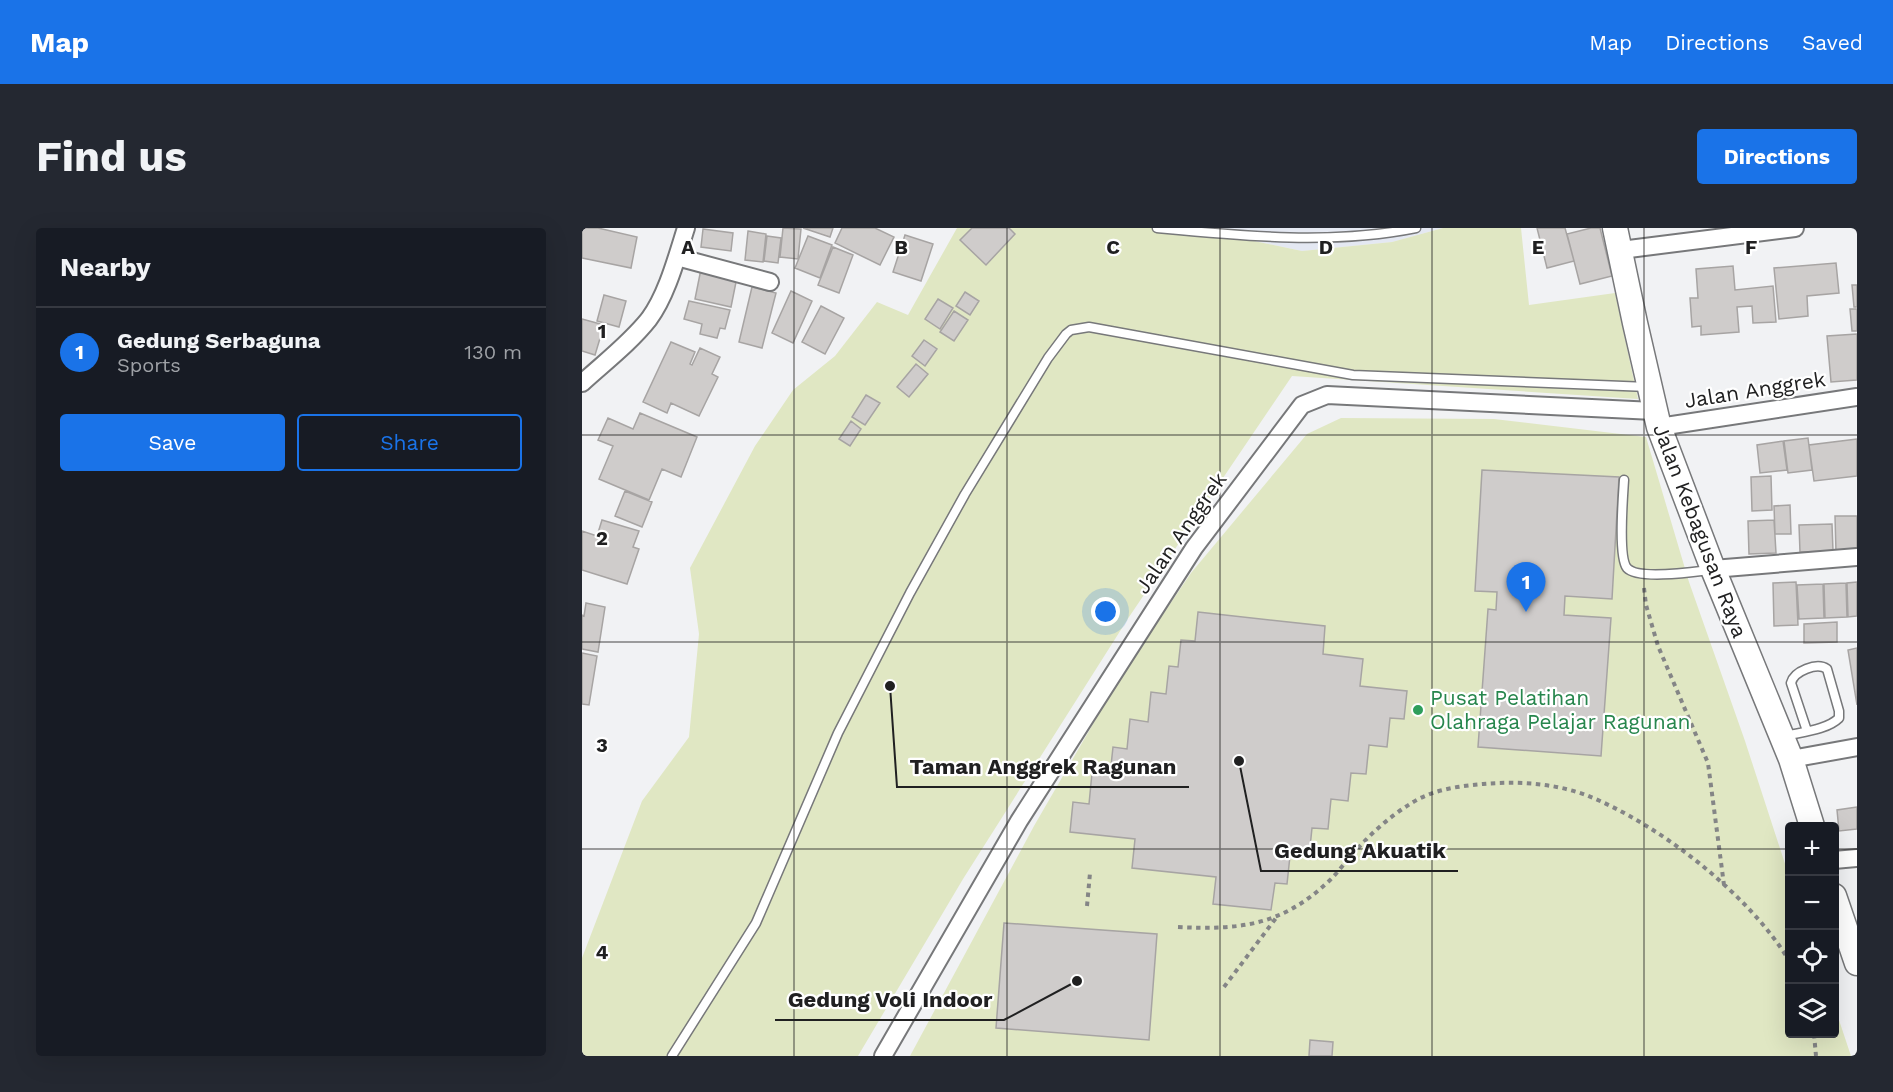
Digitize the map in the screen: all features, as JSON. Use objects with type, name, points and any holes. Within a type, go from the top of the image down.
[{"type":"main road","name":"Jalan Kebagusan Raya","points":[[1618,239],[1656,419],[1713,569],[1791,759],[1811,822]]},
{"type":"main road","points":[[1839,911],[1857,963]]},
{"type":"street","points":[[582,382],[631,340],[651,317],[662,297],[686,228]]},
{"type":"street","points":[[1618,239],[1796,228]]},
{"type":"street","points":[[677,256],[770,282]]},
{"type":"street","name":"Jalan Anggrek","points":[[883,1056],[1019,821],[1187,558],[1302,405],[1327,395],[1339,395],[1656,419],[1857,397]]},
{"type":"street","points":[[1713,569],[1857,557]]},
{"type":"street","points":[[1791,759],[1857,747]]},
{"type":"street","points":[[1839,860],[1857,858]]},
{"type":"lane","points":[[1157,228],[1260,236],[1343,237],[1416,228]]},
{"type":"lane","points":[[672,1056],[756,923],[838,733],[916,583],[965,494],[1048,358],[1071,330],[1089,327],[1353,375],[1649,387]]},
{"type":"lane","points":[[1624,480],[1622,557],[1628,569],[1635,573],[1683,573],[1713,569]]},
{"type":"lane","points":[[1781,737],[1807,731],[1834,723],[1839,718],[1827,669],[1822,666],[1796,674],[1791,683],[1807,731]]},
{"type":"path","points":[[1643,573],[1646,605],[1658,646],[1708,763],[1724,886]]},
{"type":"path","points":[[1178,927],[1218,929],[1250,925],[1276,918],[1329,882],[1353,853],[1410,803],[1439,790],[1505,782],[1544,784],[1584,795],[1658,832],[1724,886],[1774,937],[1785,954]]},
{"type":"path","points":[[1087,906],[1090,873]]},
{"type":"path","points":[[1224,987],[1276,918]]},
{"type":"path","points":[[1814,1038],[1816,1056]]},
{"type":"shaded area","points":[[1191,228],[1443,228],[1392,242],[1302,251]]},
{"type":"green space","points":[[957,228],[1191,228],[1302,251],[1392,242],[1443,228],[1521,228],[1529,305],[1615,293],[1638,399],[1292,376],[1129,617],[963,879],[858,1056],[582,1056],[582,958],[642,801],[689,737],[699,634],[690,568],[755,446],[793,390],[835,356],[877,302],[908,315]]},
{"type":"green space","name":"Pusat Pelatihan Olahraga Pelajar Ragunan","points":[[1341,418],[1494,419],[1646,437],[1689,582],[1785,864],[1785,1038],[1839,1038],[1839,1020],[1851,1056],[910,1056],[1034,826],[1119,679],[1191,573],[1307,434]]},
{"type":"building","points":[[582,228],[598,228],[637,237],[631,268],[582,258]]},
{"type":"building","points":[[783,228],[801,229],[798,259],[780,257]]},
{"type":"building","points":[[803,228],[833,228],[830,237]]},
{"type":"building","points":[[842,228],[875,228],[894,237],[880,265],[835,243]]},
{"type":"building","points":[[972,228],[1009,228],[1015,234],[986,265],[960,240]]},
{"type":"building","points":[[1537,228],[1565,228],[1574,261],[1547,268]]},
{"type":"building","points":[[1600,228],[1612,276],[1580,284],[1567,234]]},
{"type":"building","points":[[703,229],[733,233],[731,251],[701,247]]},
{"type":"building","points":[[748,231],[766,234],[763,262],[745,260]]},
{"type":"building","points":[[905,235],[933,244],[921,281],[893,272]]},
{"type":"building","points":[[767,236],[781,238],[778,263],[764,261]]},
{"type":"building","points":[[808,236],[832,245],[820,278],[795,268]]},
{"type":"building","points":[[833,247],[853,255],[839,293],[818,285]]},
{"type":"building","points":[[1836,263],[1839,293],[1807,296],[1808,316],[1779,319],[1774,268]]},
{"type":"building","points":[[1733,266],[1735,290],[1773,286],[1776,322],[1753,323],[1752,306],[1737,307],[1739,332],[1701,335],[1701,326],[1692,327],[1690,298],[1698,298],[1696,269]]},
{"type":"building","points":[[701,269],[737,277],[731,307],[695,299]]},
{"type":"building","points":[[1852,285],[1857,285],[1857,307],[1854,307]]},
{"type":"building","points":[[752,287],[776,293],[762,348],[739,342]]},
{"type":"building","points":[[791,291],[812,301],[793,343],[772,333]]},
{"type":"building","points":[[965,292],[979,301],[970,315],[956,306]]},
{"type":"building","points":[[604,295],[626,301],[619,327],[597,321]]},
{"type":"building","points":[[938,299],[953,308],[940,329],[925,319]]},
{"type":"building","points":[[689,301],[730,310],[725,329],[720,328],[717,338],[700,334],[702,324],[684,319]]},
{"type":"building","points":[[821,306],[844,318],[825,354],[802,342]]},
{"type":"building","points":[[1850,309],[1857,309],[1857,331],[1852,331]]},
{"type":"building","points":[[954,311],[968,320],[954,341],[940,332]]},
{"type":"building","points":[[582,319],[604,325],[595,355],[582,351]]},
{"type":"building","points":[[1857,334],[1857,380],[1831,382],[1827,336]]},
{"type":"building","points":[[924,340],[937,349],[925,366],[912,356]]},
{"type":"building","points":[[671,342],[695,352],[690,364],[692,365],[700,348],[720,357],[712,374],[718,377],[699,416],[671,403],[667,413],[643,402]]},
{"type":"building","points":[[916,364],[928,374],[909,397],[897,387]]},
{"type":"building","points":[[866,395],[880,403],[865,425],[852,417]]},
{"type":"building","points":[[640,413],[697,437],[681,477],[662,469],[649,500],[599,479],[613,446],[598,440],[608,418],[633,429]]},
{"type":"building","points":[[851,421],[861,429],[850,446],[839,439]]},
{"type":"building","points":[[1808,438],[1812,470],[1788,473],[1784,441]]},
{"type":"building","points":[[1857,439],[1857,476],[1814,481],[1809,445]]},
{"type":"building","points":[[1783,441],[1787,470],[1760,473],[1757,445]]},
{"type":"building","points":[[1482,470],[1619,477],[1612,599],[1565,596],[1564,615],[1611,618],[1601,756],[1478,747],[1488,609],[1496,610],[1497,592],[1475,591]]},
{"type":"building","points":[[1771,476],[1772,510],[1752,511],[1751,477]]},
{"type":"building","points":[[625,491],[652,502],[642,527],[615,516]]},
{"type":"building","points":[[1790,505],[1791,534],[1775,534],[1774,506]]},
{"type":"building","points":[[1835,516],[1857,516],[1857,551],[1836,552]]},
{"type":"building","points":[[602,520],[639,531],[633,547],[639,549],[627,584],[582,570],[582,531],[597,536]]},
{"type":"building","points":[[1774,520],[1776,553],[1749,554],[1748,521]]},
{"type":"building","points":[[1832,524],[1833,551],[1800,552],[1799,525]]},
{"type":"building","points":[[1796,582],[1798,625],[1774,626],[1773,583]]},
{"type":"building","points":[[1857,582],[1857,616],[1848,617],[1847,583]]},
{"type":"building","points":[[1846,583],[1847,617],[1825,618],[1824,584]]},
{"type":"building","points":[[1823,584],[1824,618],[1799,619],[1797,585]]},
{"type":"building","points":[[586,603],[605,607],[598,652],[582,649],[582,615],[584,616]]},
{"type":"building","points":[[1198,612],[1325,626],[1323,654],[1363,659],[1360,686],[1407,691],[1404,719],[1390,718],[1387,747],[1369,745],[1366,774],[1351,773],[1348,801],[1331,799],[1328,829],[1312,828],[1309,857],[1290,856],[1287,884],[1275,883],[1271,910],[1213,904],[1216,877],[1132,868],[1135,839],[1070,832],[1073,802],[1089,804],[1092,773],[1110,775],[1113,747],[1127,749],[1130,719],[1148,722],[1151,692],[1166,694],[1169,666],[1178,667],[1181,640],[1195,641]]},
{"type":"building","points":[[1837,622],[1837,642],[1804,643],[1804,624]]},
{"type":"building","points":[[1857,648],[1857,705],[1848,650]]},
{"type":"building","points":[[582,653],[597,656],[589,705],[582,704]]},
{"type":"building","points":[[1857,807],[1857,829],[1839,831],[1837,810]]},
{"type":"building","points":[[1004,923],[1157,934],[1149,1040],[996,1028]]},
{"type":"building","points":[[1310,1040],[1333,1042],[1332,1056],[1309,1056]]},
{"type":"place","name":"Gedung Serbaguna","points":[[1526,612]]},
{"type":"place","name":"Taman Anggrek Ragunan","points":[[890,686]]},
{"type":"place","name":"Pusat Pelatihan Olahraga Pelajar Ragunan","points":[[1418,710]]},
{"type":"place","name":"Gedung Akuatik","points":[[1239,761]]},
{"type":"place","name":"Gedung Voli Indoor","points":[[1077,981]]}]
